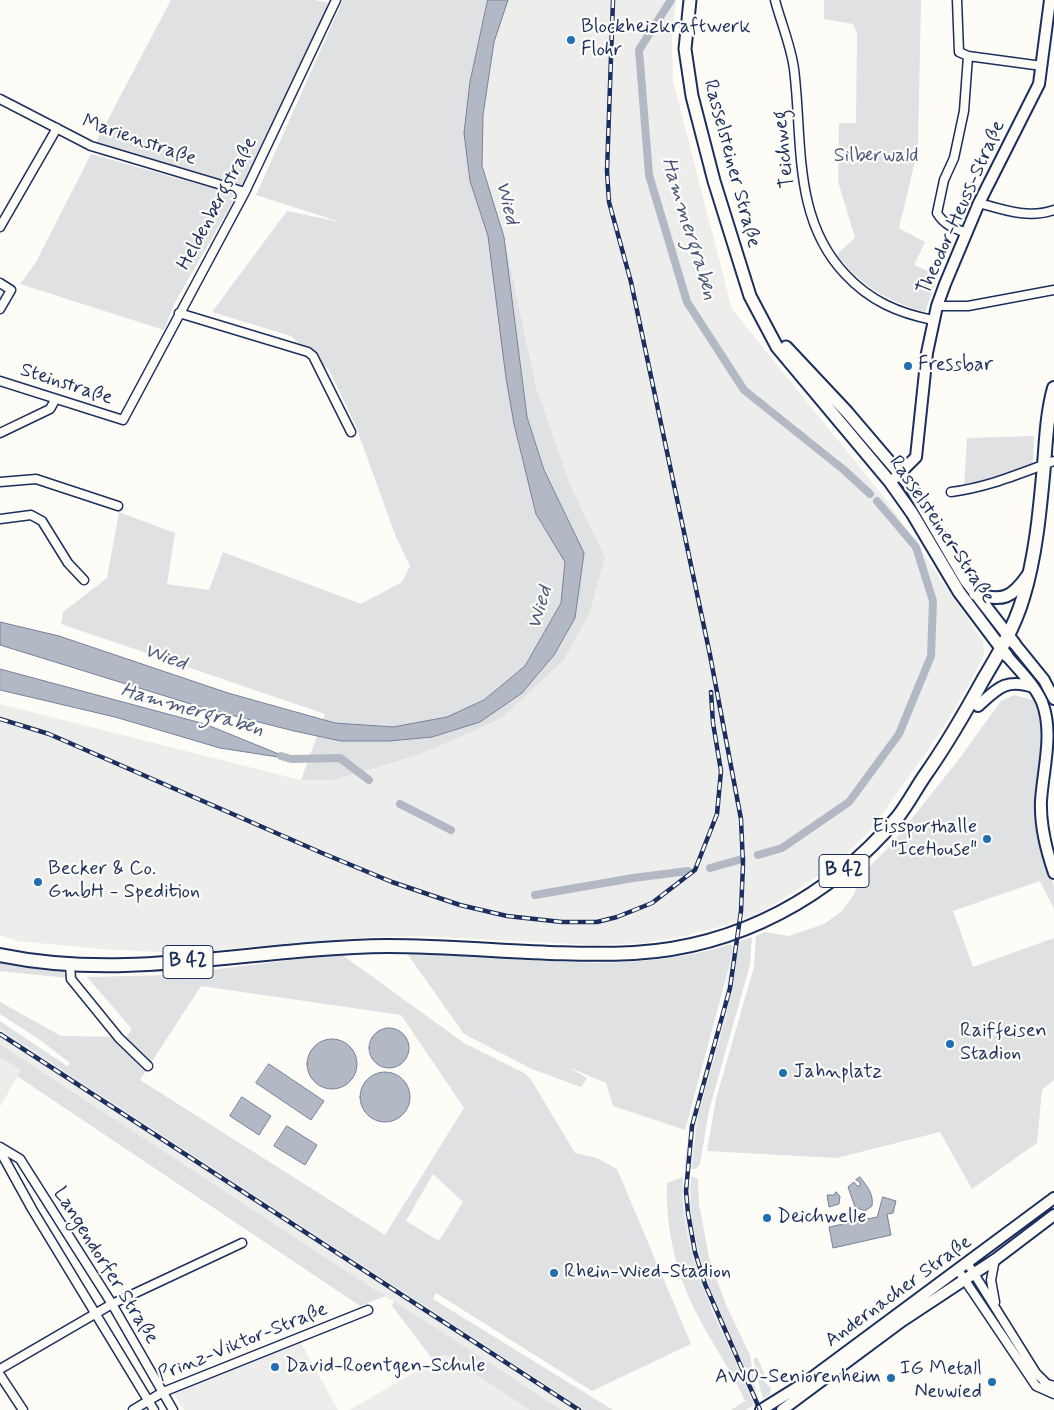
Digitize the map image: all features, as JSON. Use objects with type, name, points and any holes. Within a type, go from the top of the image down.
[{"type":"main road","name":"Rasselsteiner Straße","points":[[690,0],[685,49],[692,96],[735,254],[750,296],[777,346],[890,482],[912,513],[959,592],[1004,652]]},
{"type":"main road","name":"Rasselsteiner Straße","points":[[770,332],[847,412],[900,472],[921,501],[975,594],[1012,640]]},
{"type":"main road","name":"B 42","points":[[0,955],[70,965],[157,965],[315,950],[381,946],[434,946],[596,954],[652,951],[689,946],[751,927],[782,912],[814,893],[859,857],[895,820],[912,797],[1012,640],[1029,607],[1037,576],[1054,388]]},
{"type":"main road","name":"B 42","points":[[1012,640],[1030,574],[1047,467]]},
{"type":"main road","points":[[975,594],[992,598],[1010,596],[1030,574]]},
{"type":"main road","name":"B 42","points":[[912,797],[926,783],[978,706],[1004,652]]},
{"type":"street","name":"Heldenbergstraße","points":[[123,420],[245,192],[336,0]]},
{"type":"street","name":"Teichweg","points":[[775,0],[794,69],[801,157],[808,207],[822,244],[840,269],[872,298],[896,311],[934,320]]},
{"type":"street","points":[[957,0],[959,52],[968,56],[1042,66]]},
{"type":"street","name":"Theodor-Heuss-Straße","points":[[890,482],[916,457],[927,353],[937,306],[979,203],[1011,136],[1034,97],[1051,23],[1050,0]]},
{"type":"street","points":[[967,233],[950,227],[937,214],[944,180],[954,158],[964,111],[968,56]]},
{"type":"street","name":"Marienstraße","points":[[0,99],[91,146],[245,192]]},
{"type":"street","points":[[0,227],[57,128]]},
{"type":"street","points":[[979,203],[1022,214],[1035,214],[1054,210]]},
{"type":"street","points":[[0,283],[11,290],[0,309]]},
{"type":"street","points":[[937,306],[968,306],[1054,290]]},
{"type":"street","points":[[179,313],[308,352],[313,356],[351,432]]},
{"type":"street","name":"Steinstraße","points":[[0,381],[123,420]]},
{"type":"street","points":[[0,433],[50,409],[55,400]]},
{"type":"street","points":[[950,492],[989,485],[1047,467]]},
{"type":"street","points":[[0,482],[36,479],[118,506]]},
{"type":"street","points":[[0,519],[31,515],[42,520],[68,563],[84,580]]},
{"type":"street","points":[[1012,640],[1044,680],[1054,699]]},
{"type":"street","points":[[1004,652],[1033,687],[1042,702],[1048,723],[1048,747],[1041,802],[1054,872]]},
{"type":"street","points":[[978,706],[1007,684],[1019,683],[1033,687]]},
{"type":"street","points":[[70,965],[71,979],[119,1038],[148,1066]]},
{"type":"street","name":"Langendorfer Straße","points":[[0,1147],[20,1159],[112,1304],[173,1410]]},
{"type":"street","name":"Langendorfer Straße","points":[[0,1151],[95,1314],[154,1410]]},
{"type":"street","name":"Andernacher Straße","points":[[761,1410],[806,1382],[968,1264],[1054,1198]]},
{"type":"street","name":"Andernacher Straße","points":[[782,1410],[902,1322],[996,1259],[1054,1215]]},
{"type":"street","points":[[0,1369],[112,1304],[242,1243]]},
{"type":"street","points":[[996,1259],[991,1280],[996,1309]]},
{"type":"street","points":[[968,1264],[970,1277],[1036,1386],[1054,1392]]},
{"type":"street","points":[[958,1270],[970,1277],[996,1309],[1036,1373],[1054,1392]]},
{"type":"street","name":"Prinz-Viktor-Straße","points":[[133,1410],[163,1392],[368,1310]]},
{"type":"street","points":[[0,1375],[23,1410]]},
{"type":"shaded area","points":[[488,0],[508,0],[494,42],[483,115],[482,166],[504,237],[527,417],[544,470],[584,553],[575,618],[554,655],[522,693],[480,722],[432,737],[389,741],[341,741],[207,709],[0,645],[0,622],[59,636],[228,693],[335,723],[393,727],[447,717],[484,700],[525,666],[561,603],[565,562],[536,514],[514,424],[506,378],[488,236],[470,181],[464,133],[470,82]]},
{"type":"shaded area","points":[[508,0],[676,0],[672,39],[673,81],[732,309],[888,502],[983,641],[984,655],[972,679],[942,730],[871,830],[837,863],[788,896],[755,915],[719,927],[680,937],[643,943],[595,945],[420,936],[369,937],[175,953],[101,949],[17,941],[0,935],[0,704],[301,780],[333,780],[502,718],[563,661],[605,557],[571,487],[536,387],[504,237],[482,166],[483,115],[494,42]]},
{"type":"shaded area","points":[[0,669],[205,724],[291,759],[220,748],[115,717],[0,690]]},
{"type":"shaded area","points":[[733,948],[738,949],[726,1017],[698,1115],[692,1169],[684,1168],[691,1115],[721,1015]]},
{"type":"shaded area","points":[[393,1028],[400,1031],[406,1037],[409,1048],[408,1056],[400,1065],[393,1068],[385,1068],[378,1065],[370,1056],[369,1044],[372,1037],[381,1029]]},
{"type":"shaded area","points":[[0,1029],[585,1410],[562,1410],[374,1289],[0,1044]]},
{"type":"shaded area","points":[[332,1039],[341,1041],[352,1050],[357,1064],[355,1073],[346,1084],[332,1089],[323,1087],[312,1078],[307,1064],[309,1055],[318,1044]]},
{"type":"shaded area","points":[[0,1057],[21,1070],[0,1107]]},
{"type":"shaded area","points":[[269,1064],[324,1101],[311,1120],[256,1083]]},
{"type":"shaded area","points":[[385,1072],[394,1074],[405,1083],[410,1097],[408,1106],[399,1117],[385,1122],[376,1120],[365,1111],[360,1097],[362,1088],[371,1077]]},
{"type":"shaded area","points":[[242,1097],[271,1116],[259,1135],[230,1116]]},
{"type":"shaded area","points":[[287,1126],[317,1145],[305,1165],[274,1146]]},
{"type":"shaded area","points":[[860,1177],[872,1198],[872,1206],[865,1211],[855,1207],[848,1187],[854,1182],[857,1186],[860,1186],[860,1182],[856,1180]]},
{"type":"shaded area","points":[[683,1183],[690,1184],[695,1239],[702,1266],[759,1399],[752,1402],[700,1281],[691,1255],[684,1218]]},
{"type":"shaded area","points":[[836,1192],[840,1196],[839,1204],[829,1207],[827,1195],[834,1195]]},
{"type":"shaded area","points":[[883,1197],[896,1201],[893,1213],[887,1214],[891,1235],[833,1248],[829,1227],[877,1217]]},
{"type":"shaded area","name":"David-Roentgen-Schule","points":[[300,1341],[338,1410],[184,1410],[173,1393]]},
{"type":"shaded area","name":"David-Roentgen-Schule","points":[[445,1354],[530,1410],[349,1410],[434,1361]]},
{"type":"green space","points":[[171,0],[315,0],[328,3],[326,15],[242,187],[95,144]]},
{"type":"green space","points":[[343,0],[488,0],[470,82],[464,133],[470,181],[488,236],[514,424],[536,514],[565,562],[561,603],[525,666],[484,700],[447,717],[393,727],[335,723],[323,720],[325,714],[61,624],[63,612],[107,578],[119,512],[175,533],[167,584],[209,590],[223,552],[361,604],[402,582],[410,566],[396,537],[355,424],[329,370],[291,336],[212,312],[287,211],[340,222],[256,195]]},
{"type":"green space","name":"Silberwald","points":[[824,0],[921,0],[918,149],[899,228],[925,242],[914,265],[938,275],[925,312],[897,302],[876,291],[857,276],[836,255],[855,238],[838,181],[839,123],[856,123],[857,33],[853,24],[824,19]]},
{"type":"green space","points":[[91,154],[237,195],[174,304],[164,330],[20,284],[36,262]]},
{"type":"green space","points":[[504,237],[536,387],[571,487],[605,557],[589,614],[563,661],[502,718],[421,754],[333,780],[301,780],[317,736],[341,741],[389,741],[522,693],[584,553],[544,470],[527,417]]},
{"type":"green space","points":[[1034,436],[1033,466],[989,481],[964,486],[967,438]]},
{"type":"green space","points":[[1014,695],[1033,700],[1039,714],[1042,757],[1035,816],[1039,843],[1054,886],[1054,909],[1040,881],[953,911],[973,967],[1054,938],[1054,1080],[1042,1090],[1037,1143],[972,1189],[940,1132],[837,1158],[707,1151],[716,1099],[754,967],[756,936],[765,932],[789,936],[824,924],[842,911],[854,894],[863,873],[890,846],[959,759],[1001,701]]},
{"type":"green space","points":[[752,937],[750,965],[709,1110],[700,1164],[696,1169],[692,1169],[698,1115],[726,1017],[739,941]]},
{"type":"green space","points":[[731,944],[733,948],[729,967],[685,1130],[613,1106],[606,1083],[568,1067],[587,1078],[581,1087],[532,1069],[464,1034],[406,952],[610,963],[651,960],[691,954]]},
{"type":"green space","points":[[341,954],[464,1043],[524,1073],[530,1078],[575,1153],[597,1158],[617,1169],[691,1344],[592,1391],[436,1293],[433,1299],[613,1410],[585,1410],[0,1029],[0,1021],[67,1066],[70,1063],[40,1040],[0,1014],[0,1002],[61,1036],[126,1037],[132,1029],[87,977],[169,975]],"holes":[[[201,986],[401,1015],[464,1108],[385,1235],[140,1080]],[[433,1174],[463,1202],[439,1241],[406,1221]]]},
{"type":"green space","points":[[0,959],[63,970],[67,978],[0,971]]},
{"type":"green space","points":[[0,1044],[386,1296],[360,1306],[17,1076],[21,1070],[0,1057]]},
{"type":"green space","points":[[691,1176],[698,1179],[699,1204],[710,1262],[727,1307],[750,1355],[756,1393],[710,1288],[701,1260],[694,1233],[691,1205]]},
{"type":"green space","points":[[683,1177],[684,1219],[693,1258],[706,1297],[754,1405],[746,1410],[731,1410],[745,1401],[691,1303],[674,1252],[668,1217],[667,1183]]},
{"type":"green space","points":[[394,1301],[562,1410],[530,1410],[445,1354],[434,1361],[392,1306]]},
{"type":"green space","points":[[756,1357],[767,1380],[757,1370],[753,1360]]},
{"type":"green space","points":[[756,1373],[771,1388],[770,1395],[763,1399]]},
{"type":"waterway","name":"Hammergraben","points":[[671,0],[639,50],[649,175],[687,302],[744,390],[844,470],[870,494]]},
{"type":"waterway","name":"Hammergraben","points":[[758,855],[782,848],[849,802],[899,734],[931,656],[933,601],[916,547],[877,501]]},
{"type":"waterway","name":"Hammergraben","points":[[281,756],[291,759],[340,758],[369,780]]},
{"type":"waterway","name":"Hammergraben","points":[[400,804],[451,830]]},
{"type":"waterway","name":"Hammergraben","points":[[710,868],[742,859]]},
{"type":"waterway","name":"Hammergraben","points":[[535,895],[633,878],[688,871]]},
{"type":"railway","points":[[613,0],[607,171],[609,202],[631,282],[710,655],[741,819],[743,865],[741,911],[730,988],[692,1126],[686,1191],[688,1213],[695,1252],[705,1284],[760,1410]]},
{"type":"railway","points":[[0,719],[49,734],[392,882],[460,905],[507,916],[562,922],[597,922],[617,917],[652,903],[695,870],[717,814],[721,771],[713,723],[711,692]]},
{"type":"railway","points":[[0,1034],[579,1410]]},
{"type":"place","name":"Blockheizkraftwerk Flohr","points":[[571,40]]},
{"type":"place","name":"Fressbar","points":[[908,366]]},
{"type":"place","name":"Eissporthalle \"IceHouse\"","points":[[987,839]]},
{"type":"place","name":"Becker & Co. GmbH - Spedition","points":[[38,882]]},
{"type":"place","name":"Raiffeisen Stadion","points":[[950,1044]]},
{"type":"place","name":"Jahnplatz","points":[[783,1073]]},
{"type":"place","name":"Deichwelle","points":[[767,1218]]},
{"type":"place","name":"Rhein-Wied-Stadion","points":[[554,1273]]},
{"type":"place","name":"David-Roentgen-Schule","points":[[275,1367]]},
{"type":"place","name":"AWO-Seniorenheim","points":[[891,1378]]},
{"type":"place","name":"IG Metall Neuwied","points":[[992,1382]]},
{"type":"water label","name":"Wied","points":[[506,203]]},
{"type":"water label","name":"Wied","points":[[541,608]]},
{"type":"water label","name":"Wied","points":[[165,658]]}]
